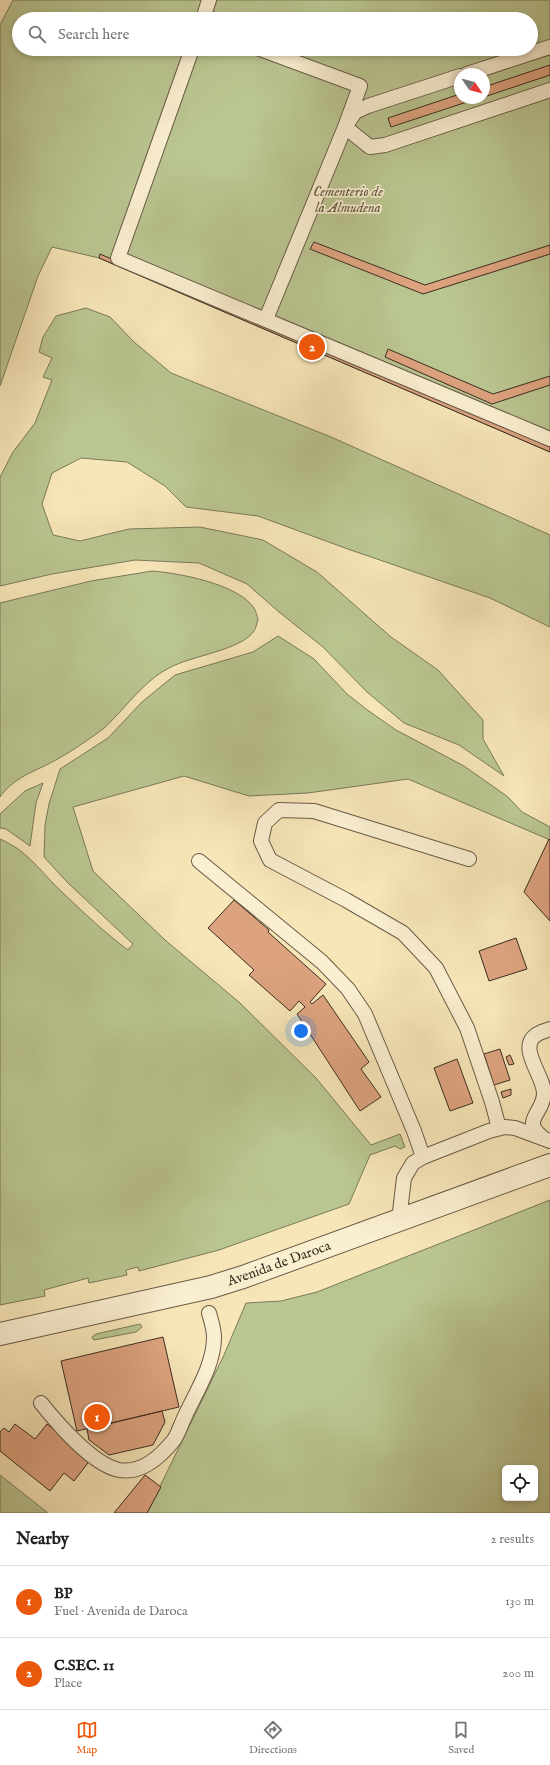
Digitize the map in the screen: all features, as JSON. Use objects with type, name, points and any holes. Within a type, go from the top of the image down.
[{"type":"street","name":"Avenida de Daroca","points":[[0,1334],[211,1287],[243,1277],[550,1165]]},
{"type":"lane","points":[[205,12],[209,0]]},
{"type":"lane","points":[[538,51],[550,47]]},
{"type":"lane","points":[[190,56],[118,258],[550,439]]},
{"type":"lane","points":[[266,319],[345,127],[360,86],[279,56]]},
{"type":"lane","points":[[485,68],[522,56]]},
{"type":"lane","points":[[345,127],[355,112],[368,106],[454,78]]},
{"type":"lane","points":[[345,127],[370,147],[385,145],[550,90]]},
{"type":"lane","points":[[469,859],[314,811],[278,810],[265,823],[260,841],[270,860],[346,900],[403,933],[436,968],[468,1028],[499,1128]]},
{"type":"lane","points":[[199,861],[322,962],[348,990],[365,1014],[414,1131],[423,1157]]},
{"type":"lane","points":[[546,1139],[534,1130],[532,1122],[535,1115],[541,1108],[544,1094],[542,1082],[530,1055],[528,1046],[530,1040],[536,1034],[550,1029]]},
{"type":"lane","points":[[399,1220],[404,1178],[413,1163],[423,1157],[505,1127],[515,1128],[546,1139]]},
{"type":"lane","points":[[41,1403],[64,1430],[87,1451],[108,1466],[119,1470],[136,1469],[152,1462],[174,1440],[205,1374],[212,1353],[214,1336],[209,1313]]},
{"type":"green space","name":"Cementerio de la Almudena","points":[[13,0],[550,0],[550,452],[99,258],[52,247],[38,276],[0,386],[0,25]]},
{"type":"green space","points":[[86,308],[110,317],[134,342],[171,373],[331,437],[550,535],[550,627],[490,598],[258,516],[186,507],[165,486],[127,462],[81,458],[52,473],[42,504],[53,535],[80,541],[129,529],[200,527],[263,540],[317,572],[391,637],[438,670],[483,720],[483,739],[504,776],[459,745],[404,723],[367,692],[323,647],[247,584],[199,563],[135,560],[52,574],[0,586],[0,477],[13,452],[35,423],[52,380],[43,377],[52,358],[39,352],[43,337],[56,316]]},
{"type":"green space","points":[[152,571],[192,577],[222,586],[235,592],[255,609],[258,619],[255,630],[248,638],[239,643],[178,664],[162,672],[142,689],[103,729],[67,754],[18,780],[12,784],[0,797],[0,603],[91,581]]},
{"type":"green space","points":[[278,636],[314,659],[347,694],[366,709],[396,730],[464,766],[508,797],[522,812],[550,827],[550,840],[408,779],[308,793],[249,796],[184,776],[73,807],[93,871],[165,940],[240,1003],[316,1078],[371,1145],[400,1134],[405,1147],[400,1149],[395,1146],[370,1155],[349,1204],[219,1250],[139,1271],[138,1267],[126,1270],[127,1275],[89,1283],[88,1278],[44,1290],[45,1296],[0,1305],[0,839],[27,856],[86,915],[128,950],[133,944],[68,883],[44,857],[45,825],[49,804],[60,769],[108,738],[142,702],[175,675],[253,652]]},
{"type":"green space","points":[[43,783],[36,803],[30,846],[6,829],[0,828],[0,814],[25,791]]},
{"type":"green space","points":[[550,1200],[550,1513],[147,1513],[224,1355],[246,1303],[281,1301],[317,1292]]},
{"type":"green space","points":[[140,1324],[142,1327],[136,1332],[94,1340],[92,1337],[96,1334]]},
{"type":"green space","points":[[0,1475],[48,1513],[0,1513]]},
{"type":"building","points":[[550,65],[550,75],[490,95],[490,85]]},
{"type":"building","points":[[454,96],[454,104],[461,104],[391,127],[388,118]]},
{"type":"building","points":[[314,242],[425,285],[550,245],[550,254],[423,294],[310,249]]},
{"type":"building","points":[[100,254],[550,447],[550,452],[99,258]]},
{"type":"building","points":[[388,349],[493,394],[550,376],[550,385],[492,404],[385,357]]},
{"type":"building","points":[[549,839],[550,840],[550,921],[524,892]]},
{"type":"building","points":[[234,900],[269,930],[268,932],[326,984],[310,1002],[312,1004],[323,995],[369,1062],[361,1069],[381,1097],[360,1111],[297,1014],[305,1007],[299,1001],[290,1011],[249,975],[254,970],[208,928]]},
{"type":"building","points":[[516,938],[527,969],[489,981],[479,951]]},
{"type":"building","points":[[500,1049],[510,1080],[494,1085],[484,1054]]},
{"type":"building","points":[[510,1055],[514,1064],[509,1065],[506,1057]]},
{"type":"building","points":[[457,1059],[473,1103],[450,1111],[434,1068]]},
{"type":"building","points":[[511,1089],[511,1095],[503,1098],[501,1092]]},
{"type":"building","points":[[163,1337],[179,1407],[77,1431],[61,1361]]},
{"type":"building","points":[[162,1411],[165,1422],[153,1445],[109,1455],[89,1440],[87,1429]]},
{"type":"building","points":[[15,1424],[35,1439],[47,1424],[91,1459],[74,1481],[64,1473],[50,1491],[0,1451],[0,1432],[4,1428],[9,1432]]},
{"type":"building","points":[[145,1475],[161,1487],[147,1513],[114,1513]]},
{"type":"place","name":"C.SEC. 11","points":[[312,347]]},
{"type":"place","name":"BP","points":[[97,1417]]}]
